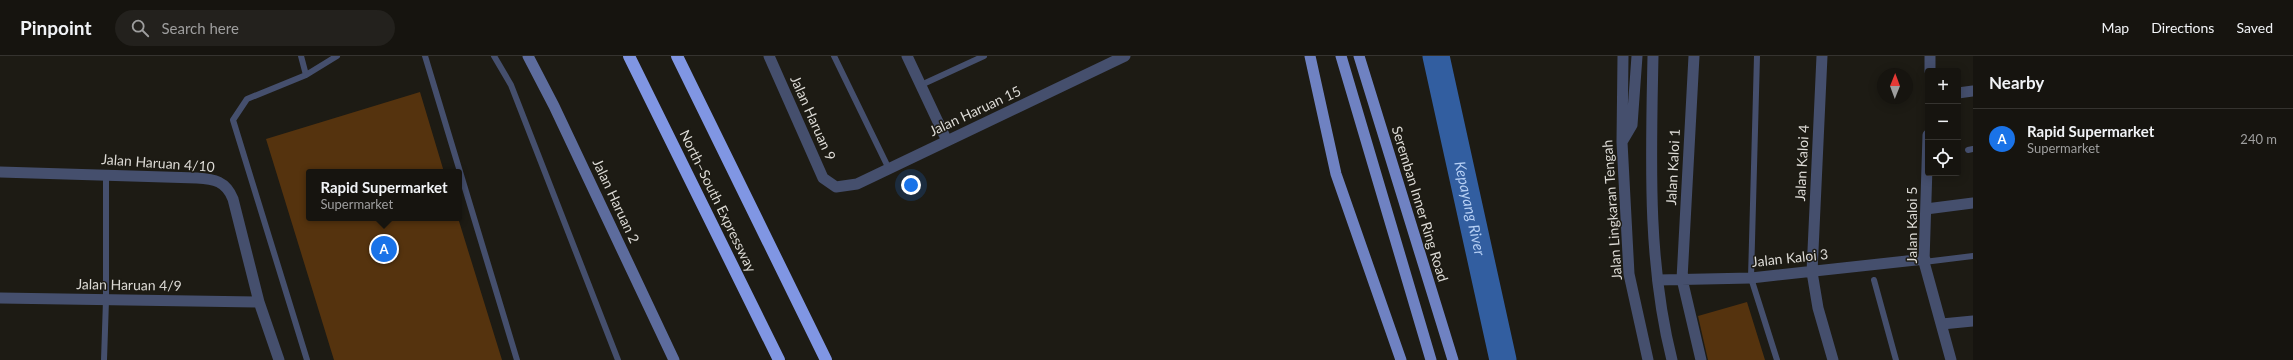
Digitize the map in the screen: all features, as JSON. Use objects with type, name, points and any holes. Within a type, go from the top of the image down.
[{"type":"highway","name":"North–South Expressway","points":[[629,56],[779,360]]},
{"type":"highway","name":"North–South Expressway","points":[[677,56],[826,360]]},
{"type":"main road","name":"Jalan Haruan 2","points":[[528,56],[554,106],[674,360]]},
{"type":"main road","points":[[1310,56],[1336,174],[1401,360]]},
{"type":"main road","points":[[1341,56],[1431,360]]},
{"type":"main road","name":"Seremban Inner Ring Road","points":[[1359,56],[1454,360]]},
{"type":"street","name":"Jalan Haruan 9","points":[[769,56],[824,178],[836,187]]},
{"type":"street","points":[[906,56],[947,141]]},
{"type":"street","name":"Jalan Haruan 15","points":[[836,187],[856,184],[1125,56]]},
{"type":"street","name":"Jalan Lingkaran Tengah","points":[[1623,56],[1622,142],[1629,274],[1648,360]]},
{"type":"street","points":[[1622,142],[1632,125],[1637,56]]},
{"type":"street","points":[[1653,56],[1651,131],[1658,280],[1672,360]]},
{"type":"street","name":"Jalan Kaloi 1","points":[[1694,56],[1682,279],[1701,360]]},
{"type":"street","name":"Jalan Kaloi 4","points":[[1822,56],[1812,272],[1818,308],[1833,360]]},
{"type":"street","points":[[1930,56],[1930,68]]},
{"type":"street","points":[[1961,93],[1973,91]]},
{"type":"street","name":"Jalan Kaloi 5","points":[[1928,140],[1924,260],[1952,360]]},
{"type":"street","name":"Jalan Haruan 4/10","points":[[0,172],[106,174],[197,178],[221,182],[229,189],[233,199],[259,302],[279,360]]},
{"type":"street","points":[[1926,209],[1973,203]]},
{"type":"street","name":"Jalan Kaloi 3","points":[[1658,280],[1751,278],[1924,260]]},
{"type":"street","name":"Jalan Haruan 4/9","points":[[0,298],[259,302]]},
{"type":"street","points":[[1942,324],[1973,320]]},
{"type":"lane","points":[[300,56],[306,75]]},
{"type":"lane","points":[[308,360],[233,120],[247,99],[306,75],[337,56]]},
{"type":"lane","points":[[425,56],[459,169]]},
{"type":"lane","points":[[494,56],[511,85],[618,360]]},
{"type":"lane","points":[[834,56],[889,169]]},
{"type":"lane","points":[[921,85],[984,56]]},
{"type":"lane","points":[[1757,56],[1751,278],[1777,360]]},
{"type":"lane","points":[[104,360],[106,300],[106,174]]},
{"type":"lane","points":[[462,178],[517,360]]},
{"type":"lane","points":[[1924,260],[1973,256]]},
{"type":"lane","points":[[1874,280],[1896,360]]},
{"type":"building","points":[[420,92],[443,169],[306,169],[306,221],[459,221],[502,360],[334,360],[266,139]]},
{"type":"building","points":[[1747,302],[1765,360],[1708,360],[1698,316]]},
{"type":"waterway","name":"Kepayang River","points":[[1436,56],[1503,360]]},
{"type":"place","name":"Rapid Supermarket","points":[[384,249]]}]
